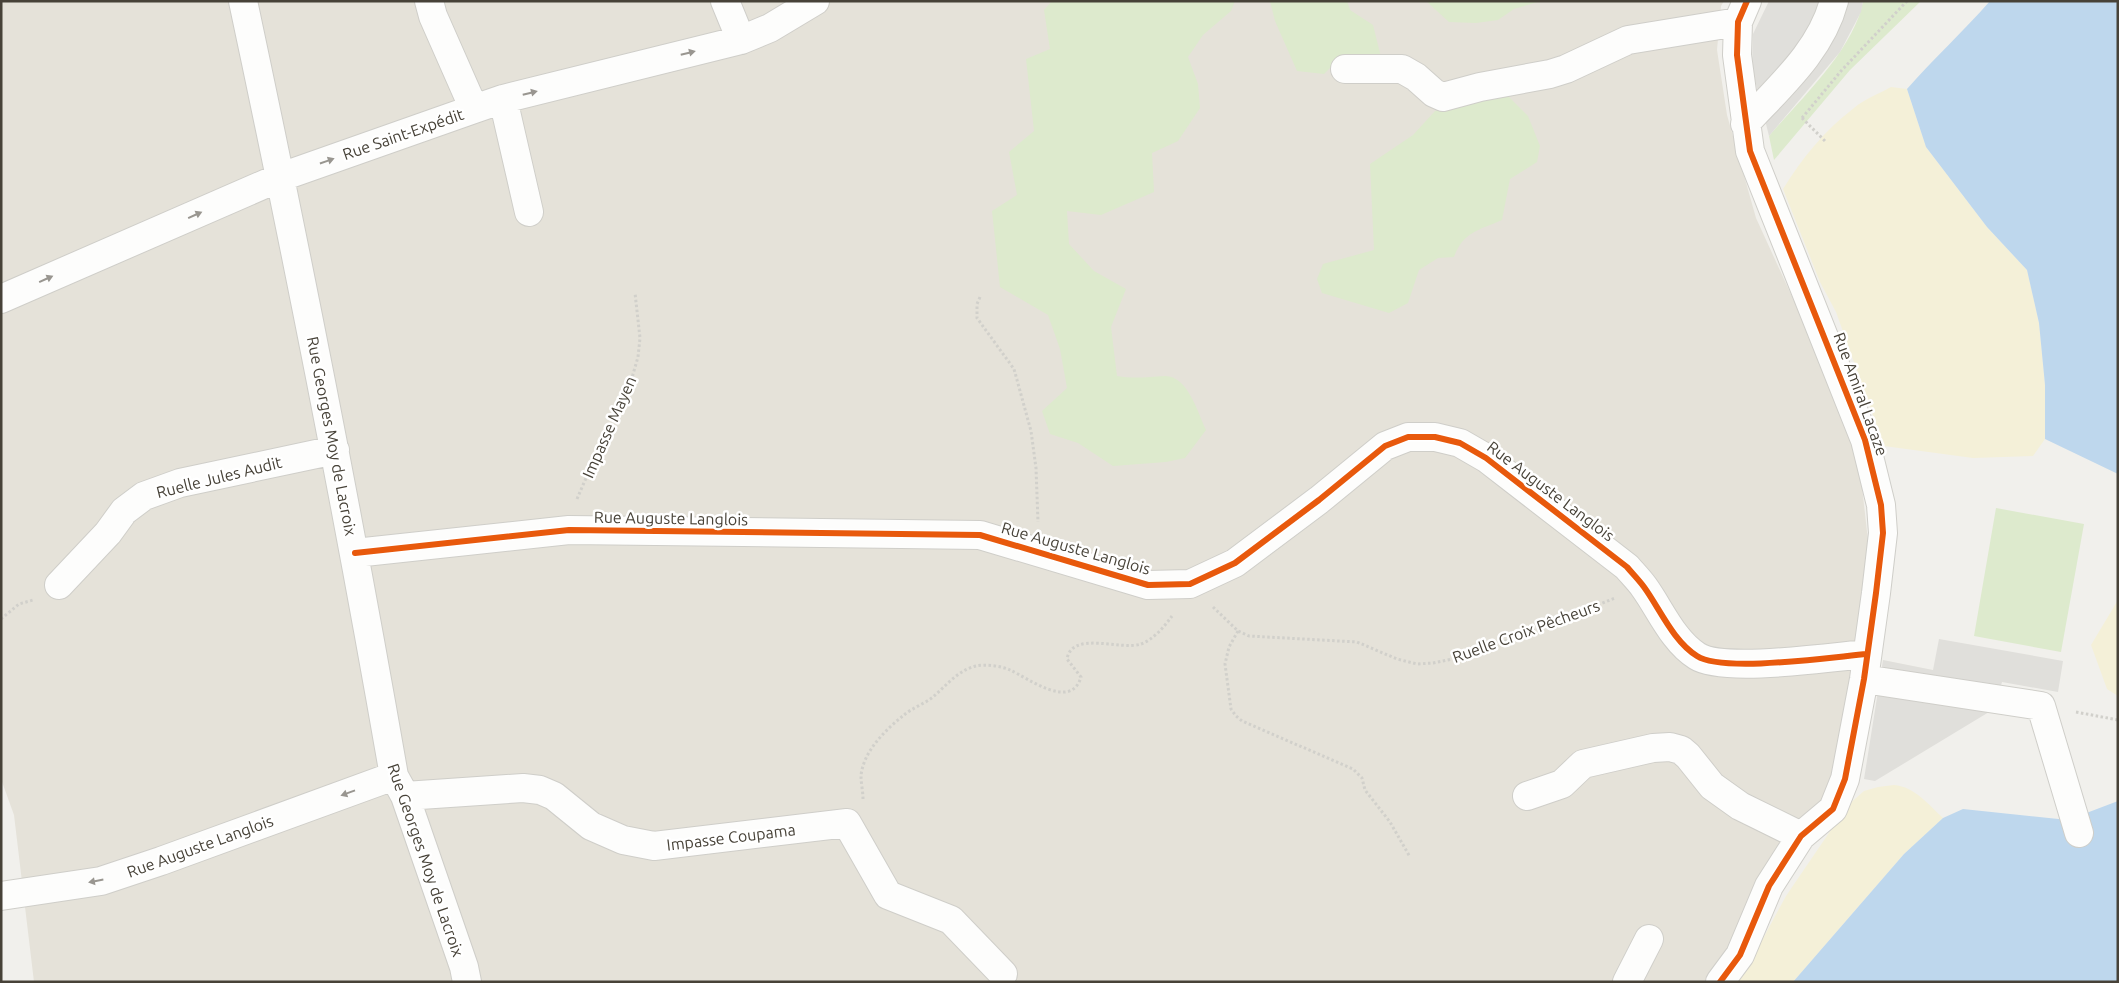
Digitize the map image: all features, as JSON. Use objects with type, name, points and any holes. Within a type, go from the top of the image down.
[{"type":"street","name":"Rue Georges Moy de Lacroix","points":[[243,1],[281,177],[400,786],[464,967],[467,982]]},
{"type":"street","points":[[429,1],[433,16],[474,109]]},
{"type":"street","points":[[725,1],[741,40]]},
{"type":"street","name":"Rue Saint-Expédit","points":[[1,299],[281,177],[503,99],[741,40],[770,28],[815,1]]},
{"type":"street","points":[[1745,124],[1807,55],[1821,35],[1834,1]]},
{"type":"street","points":[[1345,69],[1402,69],[1416,77],[1434,93],[1443,97],[1480,87],[1566,69],[1628,40],[1743,12]]},
{"type":"street","name":"Rue Amiral Lacaze","points":[[1720,982],[1740,955],[1769,886],[1801,836],[1832,808],[1845,779],[1866,667],[1883,533],[1881,505],[1866,440],[1753,159],[1745,124],[1737,55],[1743,12]]},
{"type":"street","points":[[503,99],[529,212]]},
{"type":"street","name":"Rue Auguste Langlois","points":[[355,553],[569,530],[980,535],[1148,585],[1188,584],[1235,563],[1319,500],[1385,446],[1408,437],[1435,437],[1460,443],[1486,458],[1627,567],[1644,587],[1683,643],[1697,657],[1718,664],[1866,667],[2040,706]]},
{"type":"street","name":"Ruelle Jules Audit","points":[[59,585],[108,533],[124,511],[144,496],[180,483],[334,450]]},
{"type":"street","points":[[2040,706],[2079,833]]},
{"type":"street","points":[[1527,796],[1562,784],[1583,764],[1653,748],[1670,747],[1681,750],[1712,786],[1740,806],[1801,836]]},
{"type":"street","name":"Rue Auguste Langlois","points":[[1,896],[101,881],[400,786]]},
{"type":"street","name":"Impasse Coupama","points":[[400,786],[523,788],[540,790],[564,802],[591,826],[623,840],[654,846],[847,822]]},
{"type":"street","points":[[847,822],[888,895],[951,920],[1003,974]]},
{"type":"street","points":[[1628,982],[1649,939]]},
{"type":"path","points":[[1826,142],[1802,118],[1841,71],[1907,1]]},
{"type":"path","points":[[980,298],[977,304],[977,318],[1014,369],[1032,431],[1039,532],[1036,552]]},
{"type":"path","points":[[847,822],[853,819],[862,807],[861,777],[865,759],[882,736],[904,714],[931,698],[962,672],[976,666],[992,666],[1008,669],[1049,690],[1058,692],[1070,691],[1076,687],[1081,677],[1067,659],[1070,650],[1083,643],[1126,646],[1150,640],[1166,625],[1178,608],[1188,584],[1238,631],[1229,646],[1225,664],[1231,709],[1236,716],[1242,721],[1353,769],[1358,773],[1365,790],[1390,822],[1410,857]]},
{"type":"path","points":[[1,618],[19,604],[38,598],[59,585]]},
{"type":"path","points":[[2040,706],[2118,720]]},
{"type":"shaded area","points":[[1,1],[1724,1],[1721,6],[1717,50],[1727,115],[1756,218],[1805,325],[1853,444],[1861,478],[1881,657],[1853,783],[1780,893],[1731,982],[34,982],[14,815],[1,779]]},
{"type":"shaded area","points":[[1769,1],[1863,1],[1861,12],[1840,52],[1769,136],[1752,68],[1753,34]]},
{"type":"shaded area","points":[[1939,639],[2063,661],[2058,692],[2002,682],[1994,709],[1875,781],[1864,779],[1883,660],[1933,670]]},
{"type":"green space","points":[[1052,1],[1235,1],[1231,11],[1203,35],[1188,57],[1198,84],[1200,108],[1178,141],[1152,153],[1154,192],[1101,215],[1067,211],[1069,244],[1094,271],[1126,289],[1111,327],[1117,376],[1135,378],[1165,376],[1173,378],[1186,389],[1196,405],[1206,430],[1185,458],[1166,462],[1113,466],[1078,443],[1050,434],[1042,411],[1067,388],[1060,349],[1048,315],[1000,287],[992,211],[1017,195],[1009,152],[1034,131],[1026,59],[1050,49],[1044,10]]},
{"type":"green space","points":[[1270,1],[1347,1],[1350,10],[1373,25],[1381,57],[1334,64],[1324,74],[1297,71],[1275,21]]},
{"type":"green space","points":[[1426,1],[1541,1],[1514,9],[1498,20],[1476,23],[1449,22]]},
{"type":"green space","points":[[1863,1],[1921,1],[1850,70],[1774,160],[1769,136],[1825,73],[1838,55],[1858,19]]},
{"type":"green space","points":[[1508,96],[1528,116],[1540,146],[1537,162],[1510,179],[1502,220],[1467,237],[1454,257],[1438,258],[1419,270],[1408,303],[1389,313],[1322,293],[1317,279],[1323,264],[1374,250],[1370,164],[1413,135],[1435,111]]},
{"type":"green space","points":[[1996,508],[2084,524],[2061,652],[1974,636]]},
{"type":"sand","points":[[1891,87],[1907,89],[1926,147],[1987,227],[2027,270],[2039,323],[2045,385],[2045,439],[2033,456],[1973,458],[1884,446],[1836,312],[1820,282],[1783,189],[1806,155],[1833,126],[1858,105]]},
{"type":"sand","points":[[2118,600],[2118,696],[2107,689],[2091,645]]},
{"type":"sand","points":[[1894,785],[1902,786],[1915,793],[1943,818],[1904,854],[1793,982],[1735,982],[1752,959],[1786,896],[1848,805],[1864,791]]},
{"type":"water","points":[[1990,1],[2118,1],[2118,474],[2045,439],[2045,385],[2039,323],[2027,270],[1987,227],[1926,147],[1907,89]]},
{"type":"water","points":[[2118,801],[2118,982],[1793,982],[1904,854],[1943,818],[1963,809],[2068,820]]},
{"type":"cycle path","points":[[1720,982],[1740,955],[1769,886],[1801,836],[1833,809],[1845,779],[1864,679],[1883,533],[1881,505],[1865,440],[1750,151],[1737,55],[1738,22],[1747,1]]},
{"type":"cycle path","points":[[355,553],[569,530],[980,535],[1148,585],[1190,584],[1235,563],[1319,500],[1385,446],[1408,437],[1435,437],[1460,443],[1486,458],[1627,567],[1644,587],[1681,642],[1697,656],[1710,661],[1753,664],[1867,654]]}]
